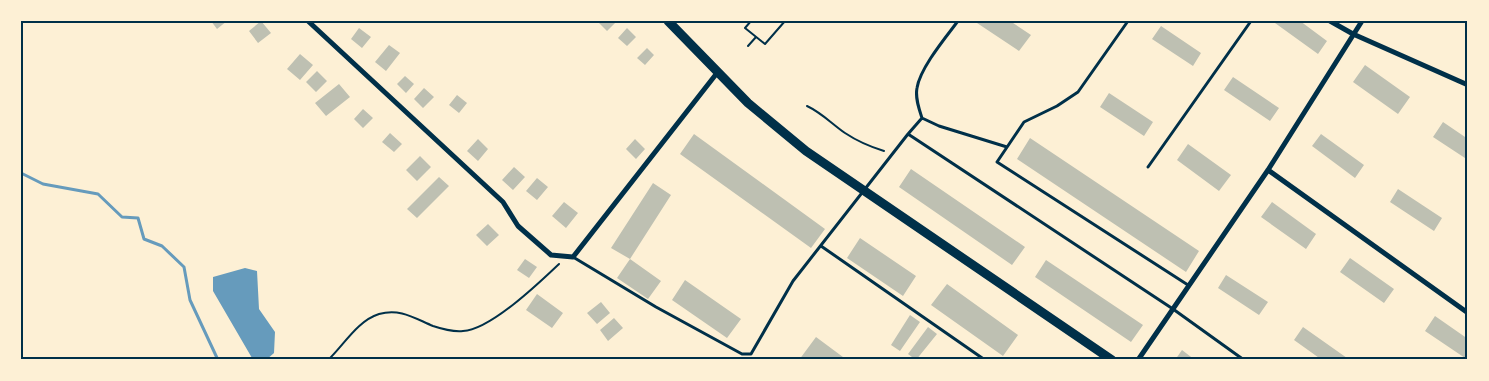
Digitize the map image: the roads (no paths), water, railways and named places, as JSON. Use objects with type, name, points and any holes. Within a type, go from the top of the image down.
[{"type":"main road","points":[[668,21],[675,25],[717,73],[776,128],[1112,360]]},
{"type":"street","points":[[308,21],[503,202],[518,226],[551,255],[573,257],[717,73]]},
{"type":"street","points":[[1330,21],[1353,34],[1468,85]]},
{"type":"street","points":[[1138,360],[1268,170],[1362,21]]},
{"type":"street","points":[[1268,170],[1468,312]]},
{"type":"lane","points":[[958,21],[933,58],[917,87],[918,105],[922,118],[939,126],[1007,148]]},
{"type":"lane","points":[[1128,21],[1078,92],[1057,106],[1024,122],[997,162],[1189,286]]},
{"type":"lane","points":[[1148,167],[1251,21]]},
{"type":"lane","points":[[573,257],[656,308],[742,354],[751,354],[793,281],[922,118]]},
{"type":"lane","points":[[908,134],[1173,309],[1244,360]]},
{"type":"lane","points":[[821,246],[985,360]]},
{"type":"water","points":[[245,268],[257,271],[259,309],[275,332],[274,353],[266,360],[252,358],[213,291],[213,277]]},
{"type":"waterway","points":[[21,173],[43,184],[98,194],[122,217],[138,218],[144,239],[162,246],[184,267],[190,300],[218,360]]}]
